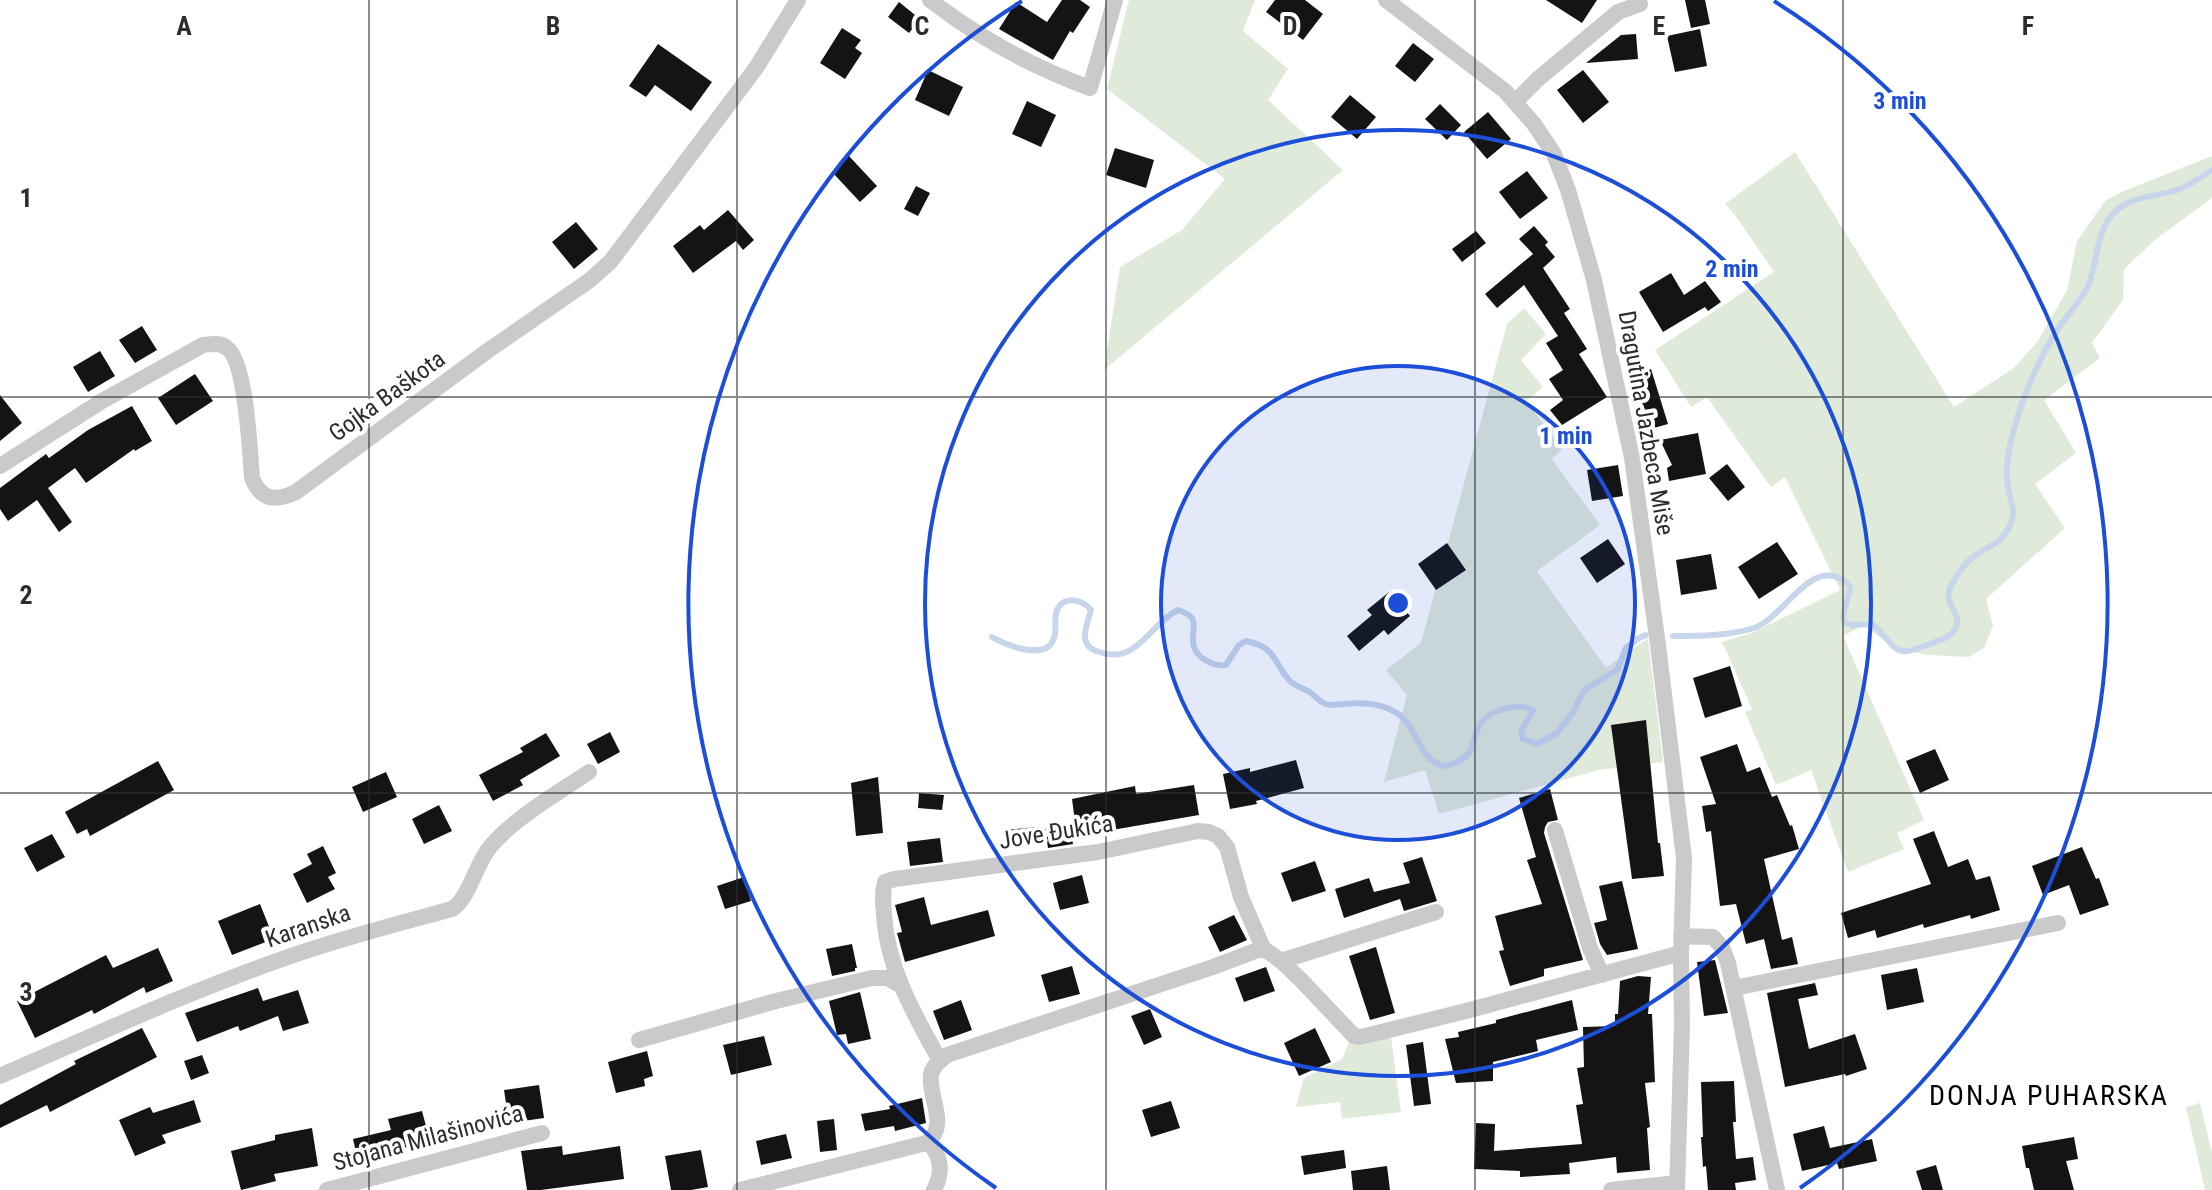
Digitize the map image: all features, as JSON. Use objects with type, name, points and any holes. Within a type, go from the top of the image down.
[{"type":"street","name":"Gojka Baškota","points":[[0,466],[102,401],[203,345],[214,343],[231,350],[241,373],[255,486],[261,493],[275,498],[285,498],[296,492],[486,352],[590,280],[611,261],[756,68],[798,0]]},
{"type":"street","points":[[930,0],[972,30],[1024,60],[1090,88],[1115,0]]},
{"type":"street","name":"Dragutina Jazbeca Miše","points":[[1386,0],[1505,91],[1554,154],[1568,190],[1594,280],[1632,458],[1684,858],[1677,1186]]},
{"type":"street","points":[[1515,102],[1618,12],[1640,4]]},
{"type":"street","name":"Karanska","points":[[0,1076],[106,1029],[286,958],[358,934],[452,909],[464,898],[478,864],[490,847],[531,812],[589,772]]},
{"type":"street","points":[[1555,830],[1590,948],[1602,975]]},
{"type":"street","name":"Jove Đukića","points":[[940,1061],[900,985],[885,933],[885,882],[1098,852],[1198,831],[1209,832],[1218,836],[1227,847],[1241,897],[1263,948]]},
{"type":"street","points":[[1281,961],[1436,912]]},
{"type":"street","points":[[1734,988],[2058,923]]},
{"type":"street","points":[[1681,936],[1708,936],[1716,939],[1722,947],[1734,988],[1777,1190]]},
{"type":"street","points":[[740,1190],[928,1142],[936,1132],[938,1122],[931,1075],[947,1055],[1263,948],[1281,961],[1348,1031],[1361,1037],[1681,953]]},
{"type":"street","points":[[639,1040],[751,1007],[872,978],[887,978],[900,985]]},
{"type":"street","name":"Stojana Milašinovića","points":[[327,1190],[542,1133]]},
{"type":"street","points":[[928,1142],[941,1170],[934,1190]]},
{"type":"street","points":[[1611,1190],[1677,1186]]},
{"type":"green space","points":[[1129,0],[1255,0],[1243,31],[1288,69],[1268,100],[1343,170],[1104,370],[1120,267],[1182,230],[1225,179],[1107,89]]},
{"type":"green space","points":[[1795,152],[1954,407],[2014,368],[2038,341],[2067,290],[2077,241],[2105,201],[2212,156],[2212,198],[2156,239],[2124,269],[2123,300],[2092,343],[2100,358],[2044,400],[2076,453],[2035,484],[2065,528],[1986,599],[1993,626],[1984,648],[1969,657],[1927,655],[1893,648],[1864,625],[1843,636],[1924,820],[1897,833],[1904,849],[1848,872],[1811,770],[1776,785],[1745,712],[1752,709],[1722,642],[1754,632],[1840,590],[1785,477],[1771,487],[1707,397],[1691,407],[1655,350],[1774,272],[1725,204]]},
{"type":"green space","points":[[1524,308],[1546,334],[1521,360],[1543,387],[1526,401],[1562,449],[1552,459],[1600,525],[1537,571],[1606,668],[1648,638],[1663,762],[1599,770],[1439,814],[1425,770],[1384,782],[1407,695],[1386,670],[1421,643],[1507,324]]},
{"type":"green space","points":[[1391,1037],[1401,1112],[1342,1119],[1340,1102],[1296,1107],[1304,1078],[1342,1059],[1349,1042],[1364,1045]]},
{"type":"green space","points":[[2200,1103],[2212,1153],[2212,1190],[2205,1190],[2186,1107]]},
{"type":"building","points":[[1062,0],[1080,0],[1090,7],[1073,33],[1070,31],[1053,60],[999,29],[1016,2],[1047,22]]},
{"type":"building","points":[[1275,0],[1305,0],[1323,14],[1303,40],[1266,12]]},
{"type":"building","points":[[1546,0],[1597,0],[1582,23]]},
{"type":"building","points":[[1685,0],[1705,0],[1710,24],[1691,28]]},
{"type":"building","points":[[899,2],[920,19],[909,33],[888,17]]},
{"type":"building","points":[[842,28],[861,40],[855,48],[862,53],[845,79],[820,63]]},
{"type":"building","points":[[1700,29],[1707,66],[1675,72],[1667,36]]},
{"type":"building","points":[[1636,34],[1638,59],[1586,63],[1621,35]]},
{"type":"building","points":[[1413,43],[1434,59],[1415,82],[1395,66]]},
{"type":"building","points":[[658,44],[712,82],[691,111],[655,85],[646,97],[629,86]]},
{"type":"building","points":[[928,70],[963,87],[949,116],[915,100]]},
{"type":"building","points":[[1583,70],[1609,102],[1583,123],[1557,90]]},
{"type":"building","points":[[1350,95],[1376,117],[1357,139],[1331,117]]},
{"type":"building","points":[[1027,101],[1056,115],[1041,147],[1012,134]]},
{"type":"building","points":[[1440,104],[1461,125],[1447,140],[1425,119]]},
{"type":"building","points":[[1488,112],[1511,139],[1487,159],[1464,132]]},
{"type":"building","points":[[1115,148],[1154,160],[1146,188],[1106,175]]},
{"type":"building","points":[[849,156],[877,186],[860,202],[832,172]]},
{"type":"building","points":[[1527,171],[1548,198],[1520,219],[1499,192]]},
{"type":"building","points":[[916,186],[930,193],[918,216],[904,209]]},
{"type":"building","points":[[728,210],[754,240],[743,250],[736,241],[693,273],[673,246],[700,225],[704,230]]},
{"type":"building","points":[[576,222],[598,249],[574,269],[552,242]]},
{"type":"building","points":[[1534,226],[1548,242],[1545,245],[1555,257],[1543,268],[1570,309],[1564,313],[1587,349],[1579,354],[1607,397],[1562,425],[1550,410],[1563,400],[1549,379],[1563,370],[1546,343],[1558,336],[1524,285],[1497,308],[1485,294],[1533,254],[1519,239]]},
{"type":"building","points":[[1476,231],[1486,243],[1462,262],[1452,249]]},
{"type":"building","points":[[1671,273],[1684,295],[1705,281],[1721,302],[1708,311],[1705,307],[1663,332],[1639,292]]},
{"type":"building","points":[[142,326],[157,350],[135,363],[119,340]]},
{"type":"building","points":[[100,351],[115,376],[88,392],[73,367]]},
{"type":"building","points":[[1651,369],[1668,424],[1654,428],[1630,379]]},
{"type":"building","points":[[195,374],[213,401],[176,425],[158,398]]},
{"type":"building","points":[[0,395],[22,423],[0,441]]},
{"type":"building","points":[[132,406],[152,441],[134,449],[86,483],[75,468],[48,488],[72,522],[59,532],[37,500],[8,521],[0,509],[0,488],[46,454],[49,458],[88,430]]},
{"type":"building","points":[[1698,433],[1706,474],[1669,481],[1667,468],[1672,465],[1660,440]]},
{"type":"building","points":[[1727,464],[1745,487],[1728,501],[1709,478]]},
{"type":"building","points":[[1618,465],[1623,496],[1592,501],[1587,470]]},
{"type":"building","points":[[1608,539],[1625,564],[1597,583],[1580,558]]},
{"type":"building","points":[[1777,542],[1798,574],[1759,599],[1738,567]]},
{"type":"building","points":[[1447,543],[1466,570],[1436,590],[1418,564]]},
{"type":"building","points":[[1711,554],[1717,589],[1681,595],[1676,560]]},
{"type":"building","points":[[1389,592],[1410,616],[1388,635],[1384,630],[1359,651],[1347,636],[1372,615],[1367,610]]},
{"type":"building","points":[[1730,666],[1742,706],[1705,718],[1693,678]]},
{"type":"building","points":[[1646,720],[1664,876],[1632,879],[1611,725]]},
{"type":"building","points":[[610,732],[620,752],[598,764],[587,744]]},
{"type":"building","points":[[546,733],[560,756],[520,780],[523,785],[493,801],[479,775],[523,752],[520,748]]},
{"type":"building","points":[[1737,744],[1747,772],[1760,767],[1772,797],[1777,795],[1792,825],[1799,849],[1764,859],[1782,940],[1792,937],[1798,964],[1771,969],[1764,939],[1746,944],[1736,904],[1720,906],[1711,831],[1706,832],[1702,806],[1716,804],[1700,757]]},
{"type":"building","points":[[1935,749],[1949,780],[1920,793],[1906,761]]},
{"type":"building","points":[[1296,760],[1304,788],[1256,801],[1257,804],[1230,809],[1223,774],[1250,768],[1250,772]]},
{"type":"building","points":[[158,761],[174,790],[90,836],[87,829],[77,834],[65,812]]},
{"type":"building","points":[[386,772],[397,797],[363,812],[352,787]]},
{"type":"building","points":[[878,777],[883,833],[856,836],[851,783]]},
{"type":"building","points":[[1194,785],[1199,815],[1112,830],[1109,816],[1075,822],[1072,799],[1135,786],[1136,794]]},
{"type":"building","points":[[1550,789],[1558,820],[1548,822],[1544,833],[1583,960],[1544,969],[1544,976],[1510,986],[1499,951],[1504,950],[1495,916],[1542,904],[1527,860],[1536,857],[1519,798]]},
{"type":"building","points":[[919,793],[944,795],[942,810],[918,808]]},
{"type":"building","points":[[439,805],[452,831],[424,844],[412,819]]},
{"type":"building","points":[[1070,824],[1073,844],[1048,848],[1045,829]]},
{"type":"building","points":[[1035,827],[1038,841],[1009,846],[1006,830]]},
{"type":"building","points":[[1934,831],[1948,867],[1968,859],[1976,880],[1990,876],[2000,910],[1924,928],[1923,924],[1877,938],[1875,930],[1848,938],[1841,913],[1931,884],[1913,839]]},
{"type":"building","points":[[52,834],[65,857],[37,872],[24,848]]},
{"type":"building","points":[[940,838],[943,862],[910,866],[907,842]]},
{"type":"building","points":[[323,846],[336,873],[328,877],[335,889],[307,903],[293,874],[312,864],[307,854]]},
{"type":"building","points":[[2082,847],[2109,905],[2080,915],[2069,885],[2043,895],[2032,866]]},
{"type":"building","points":[[1422,857],[1437,901],[1404,911],[1400,899],[1344,918],[1335,889],[1369,878],[1374,892],[1410,883],[1403,863]]},
{"type":"building","points":[[1315,861],[1326,891],[1292,902],[1281,873]]},
{"type":"building","points":[[1082,875],[1089,903],[1060,910],[1053,883]]},
{"type":"building","points":[[744,877],[751,901],[725,909],[717,886]]},
{"type":"building","points":[[1622,881],[1638,949],[1607,955],[1594,923],[1607,920],[1599,886]]},
{"type":"building","points":[[924,897],[931,925],[988,910],[995,936],[905,962],[897,933],[902,932],[895,905]]},
{"type":"building","points":[[260,904],[274,939],[232,955],[218,921]]},
{"type":"building","points":[[1234,915],[1247,940],[1220,952],[1208,927]]},
{"type":"building","points":[[852,944],[857,968],[832,976],[826,949]]},
{"type":"building","points":[[1376,947],[1395,1013],[1370,1020],[1349,956]]},
{"type":"building","points":[[158,948],[173,981],[146,993],[144,987],[94,1014],[92,1010],[35,1038],[17,1001],[106,955],[113,968]]},
{"type":"building","points":[[1715,960],[1728,1013],[1704,1016],[1697,962]]},
{"type":"building","points":[[1072,966],[1080,994],[1049,1002],[1041,975]]},
{"type":"building","points":[[1266,967],[1275,991],[1244,1002],[1235,978]]},
{"type":"building","points":[[1917,968],[1924,1002],[1887,1010],[1881,975]]},
{"type":"building","points":[[1638,976],[1651,977],[1648,1014],[1652,1014],[1655,1082],[1645,1083],[1650,1127],[1647,1128],[1650,1170],[1617,1173],[1616,1157],[1569,1163],[1570,1174],[1520,1177],[1520,1171],[1474,1169],[1476,1123],[1495,1124],[1494,1151],[1582,1144],[1576,1105],[1583,1104],[1577,1068],[1584,1067],[1583,1027],[1615,1026],[1620,981]]},
{"type":"building","points":[[1815,983],[1818,995],[1798,999],[1809,1049],[1855,1034],[1867,1069],[1785,1087],[1767,993]]},
{"type":"building","points":[[258,988],[263,1001],[298,990],[309,1023],[283,1031],[278,1016],[240,1031],[238,1026],[197,1042],[185,1013]]},
{"type":"building","points":[[860,992],[871,1039],[848,1044],[846,1034],[837,1035],[829,1001]]},
{"type":"building","points":[[961,1000],[972,1030],[944,1040],[933,1011]]},
{"type":"building","points":[[1572,1000],[1578,1030],[1536,1040],[1538,1051],[1493,1062],[1493,1081],[1456,1083],[1445,1039],[1459,1037],[1458,1032],[1496,1023],[1496,1020]]},
{"type":"building","points":[[1150,1009],[1162,1037],[1144,1045],[1131,1016]]},
{"type":"building","points":[[142,1028],[157,1057],[50,1112],[47,1105],[0,1128],[0,1105],[76,1064],[74,1061]]},
{"type":"building","points":[[1315,1028],[1331,1062],[1299,1076],[1284,1043]]},
{"type":"building","points":[[764,1036],[772,1065],[731,1075],[723,1045]]},
{"type":"building","points":[[1423,1042],[1431,1104],[1414,1106],[1406,1045]]},
{"type":"building","points":[[647,1051],[653,1076],[644,1079],[645,1086],[616,1093],[608,1062]]},
{"type":"building","points":[[202,1055],[209,1073],[191,1080],[184,1061]]},
{"type":"building","points":[[1734,1081],[1736,1159],[1753,1157],[1756,1180],[1735,1183],[1736,1190],[1708,1190],[1701,1137],[1701,1082]]},
{"type":"building","points":[[539,1085],[544,1118],[509,1123],[504,1090]]},
{"type":"building","points":[[922,1098],[926,1123],[895,1131],[894,1126],[865,1131],[861,1114],[890,1109],[889,1106]]},
{"type":"building","points":[[194,1100],[201,1122],[162,1135],[166,1143],[135,1156],[119,1120],[150,1107],[153,1113]]},
{"type":"building","points":[[1171,1101],[1180,1128],[1151,1137],[1142,1110]]},
{"type":"building","points":[[422,1111],[430,1141],[358,1161],[353,1139],[391,1130],[388,1119]]},
{"type":"building","points":[[834,1119],[837,1150],[820,1152],[817,1121]]},
{"type":"building","points":[[1824,1126],[1830,1148],[1872,1139],[1877,1161],[1839,1169],[1837,1163],[1802,1171],[1793,1134]]},
{"type":"building","points":[[312,1128],[318,1166],[274,1174],[276,1181],[241,1190],[231,1151],[275,1140],[275,1135]]},
{"type":"building","points":[[786,1134],[792,1158],[761,1165],[756,1141]]},
{"type":"building","points":[[2074,1137],[2078,1159],[2066,1161],[2074,1190],[2034,1190],[2022,1146]]},
{"type":"building","points":[[562,1146],[563,1155],[620,1146],[624,1179],[527,1190],[521,1151]]},
{"type":"building","points":[[701,1150],[708,1187],[671,1190],[665,1156]]},
{"type":"building","points":[[1344,1150],[1346,1168],[1304,1175],[1301,1156]]},
{"type":"building","points":[[1936,1165],[1943,1190],[1922,1190],[1916,1171]]},
{"type":"building","points":[[1387,1166],[1390,1190],[1353,1190],[1351,1171]]},
{"type":"waterway","points":[[1673,636],[1704,636],[1754,628],[1812,581],[1824,576],[1837,577],[1850,586],[1844,622],[1852,625],[1872,624],[1896,649],[1908,651],[1951,634],[1957,620],[1949,600],[1950,588],[1964,565],[2008,530],[2013,509],[2007,466],[2018,414],[2043,354],[2087,288],[2107,222],[2127,203],[2180,189],[2212,170]]},
{"type":"waterway","points":[[992,637],[1026,650],[1043,649],[1054,638],[1055,616],[1059,607],[1072,600],[1091,610],[1085,634],[1087,645],[1112,655],[1124,653],[1142,642],[1178,610],[1193,620],[1194,647],[1207,661],[1226,665],[1239,645],[1246,641],[1264,647],[1290,681],[1324,703],[1383,706],[1397,713],[1409,725],[1431,760],[1447,766],[1468,754],[1485,718],[1506,708],[1521,707],[1533,711],[1521,731],[1523,739],[1537,744],[1557,733],[1584,690],[1617,670],[1626,648],[1646,635]]},
{"type":"district","name":"DONJA PUHARSKA","points":[[2049,1095]]}]
